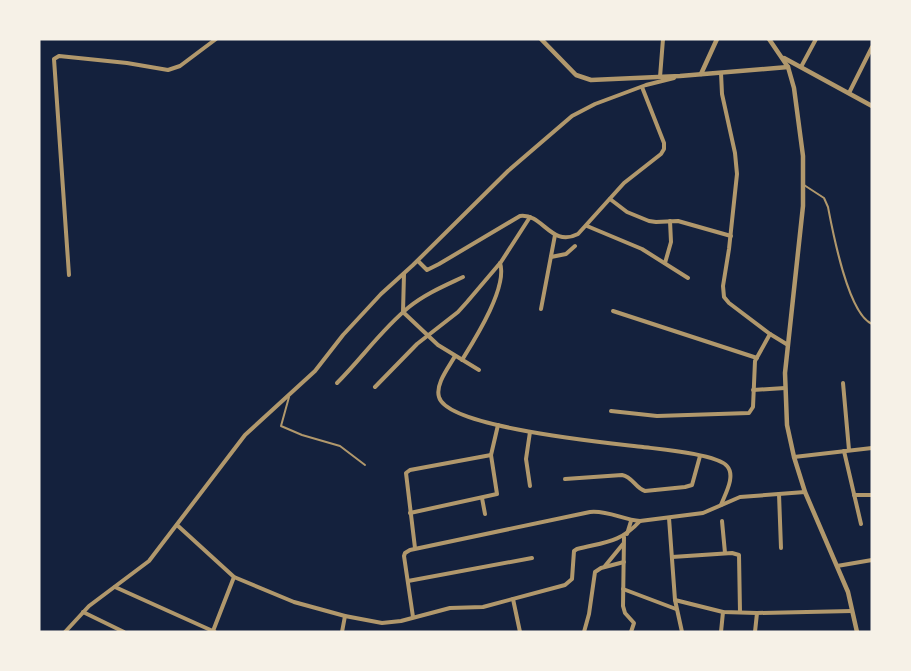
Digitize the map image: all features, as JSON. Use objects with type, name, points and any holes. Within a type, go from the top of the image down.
[{"type":"street","points":[[69,275],[54,59],[59,56],[104,60],[168,70],[180,66],[216,39]]},
{"type":"street","points":[[541,39],[576,75],[591,80],[680,76],[788,67]]},
{"type":"street","points":[[660,77],[663,39]]},
{"type":"street","points":[[701,74],[717,39]]},
{"type":"street","points":[[770,39],[788,67],[794,88],[801,131],[804,185],[785,388],[788,425],[794,457],[805,492],[848,592],[856,632]]},
{"type":"street","points":[[801,67],[816,39]]},
{"type":"street","points":[[849,93],[872,47]]},
{"type":"street","points":[[782,56],[872,106]]},
{"type":"street","points":[[721,73],[722,94],[735,153],[737,174],[723,286],[724,297],[770,334],[788,345]]},
{"type":"street","points":[[65,632],[89,606],[149,561],[245,435],[315,371],[342,335],[508,171],[572,116],[595,104],[680,76]]},
{"type":"street","points":[[418,261],[427,270],[520,216],[530,217],[563,238],[571,238],[587,226],[624,183],[661,154],[664,149],[664,143],[642,87]]},
{"type":"street","points":[[610,199],[627,212],[649,221],[691,224],[731,236]]},
{"type":"street","points":[[375,387],[427,336],[458,312],[500,263],[530,217]]},
{"type":"street","points":[[665,263],[671,242],[670,222]]},
{"type":"street","points":[[587,226],[628,242],[688,278]]},
{"type":"street","points":[[541,309],[555,235]]},
{"type":"street","points":[[551,257],[566,254],[575,246]]},
{"type":"street","points":[[462,360],[488,312],[502,279],[500,263]]},
{"type":"street","points":[[404,274],[403,312],[427,336],[479,370]]},
{"type":"street","points":[[337,383],[403,312],[429,294],[463,277]]},
{"type":"street","points":[[613,311],[757,358]]},
{"type":"street","points":[[611,411],[657,416],[744,414],[752,411],[757,358],[770,334]]},
{"type":"street","points":[[455,356],[443,376],[439,390],[442,404],[451,411],[466,417],[530,432],[679,451],[720,462],[727,466],[730,472],[730,481],[721,505]]},
{"type":"street","points":[[843,383],[847,451],[861,525]]},
{"type":"street","points":[[753,390],[785,388]]},
{"type":"street","points":[[410,513],[495,496],[498,491],[491,455],[498,425]]},
{"type":"street","points":[[530,432],[526,459],[530,486]]},
{"type":"street","points":[[794,457],[872,448]]},
{"type":"street","points":[[415,548],[405,476],[407,471],[491,455]]},
{"type":"street","points":[[565,478],[622,476],[628,477],[645,491],[685,487],[692,485],[700,456]]},
{"type":"street","points":[[413,617],[405,553],[415,548],[590,512],[600,511],[631,521],[640,521],[703,513],[740,497],[805,492]]},
{"type":"street","points":[[779,494],[781,548]]},
{"type":"street","points":[[854,495],[872,495]]},
{"type":"street","points":[[482,498],[485,514]]},
{"type":"street","points":[[669,518],[676,609],[682,632]]},
{"type":"street","points":[[631,521],[624,543],[623,589],[625,613],[634,623],[631,632]]},
{"type":"street","points":[[177,525],[234,576],[286,599],[345,616],[391,623],[450,608],[483,607],[569,583],[572,579],[574,551],[625,536],[640,521]]},
{"type":"street","points":[[722,521],[725,553]]},
{"type":"street","points":[[605,567],[624,543]]},
{"type":"street","points":[[672,557],[725,553],[739,555],[740,612]]},
{"type":"street","points":[[408,581],[532,558]]},
{"type":"street","points":[[837,566],[872,560]]},
{"type":"street","points":[[584,632],[595,572],[624,562]]},
{"type":"street","points":[[115,587],[214,632],[234,576]]},
{"type":"street","points":[[623,589],[676,609]]},
{"type":"street","points":[[513,599],[520,632]]},
{"type":"street","points":[[675,600],[723,612],[852,611]]},
{"type":"street","points":[[83,612],[124,632]]},
{"type":"street","points":[[721,632],[723,612]]},
{"type":"street","points":[[755,632],[757,613]]},
{"type":"street","points":[[342,632],[345,616]]},
{"type":"lane","points":[[804,185],[824,198],[848,288],[858,310],[865,320],[872,324]]},
{"type":"lane","points":[[290,395],[281,426],[340,446],[365,465]]}]
